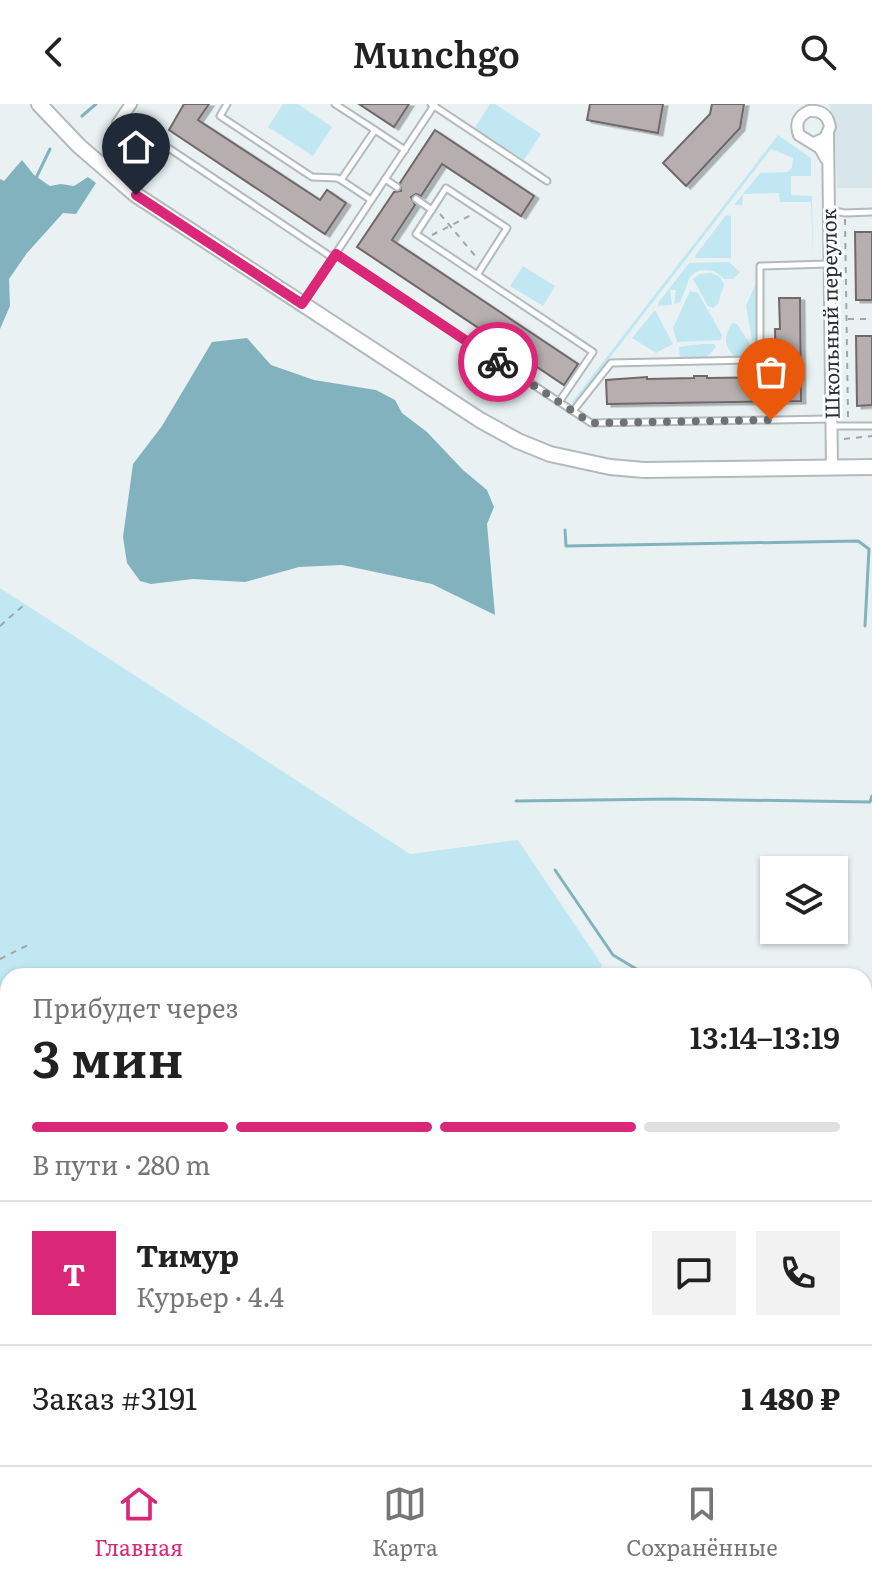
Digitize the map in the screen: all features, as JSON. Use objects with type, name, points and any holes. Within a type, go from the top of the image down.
[{"type":"street","points":[[39,104],[79,146],[148,203],[480,420],[518,441],[581,462],[644,470],[872,467]]},
{"type":"street","points":[[112,175],[118,123],[131,104]]},
{"type":"street","points":[[809,107],[821,112],[830,127],[828,133],[820,142],[803,140],[797,129],[799,118],[809,107]]},
{"type":"street","name":"Школьный переулок","points":[[828,133],[832,467]]},
{"type":"street","points":[[814,143],[827,160]]},
{"type":"lane","points":[[227,104],[220,116],[312,177],[337,178],[371,200]]},
{"type":"lane","points":[[335,104],[405,150]]},
{"type":"lane","points":[[302,304],[433,105],[547,181]]},
{"type":"lane","points":[[341,180],[375,130]]},
{"type":"lane","points":[[149,135],[591,423],[831,422],[872,426]]},
{"type":"lane","points":[[385,179],[397,187]]},
{"type":"lane","points":[[477,275],[507,228],[446,188],[416,234],[424,240],[593,352],[559,402]]},
{"type":"lane","points":[[416,199],[433,209]]},
{"type":"lane","points":[[828,209],[845,213],[872,212]]},
{"type":"lane","points":[[573,411],[611,363],[750,360],[756,357],[760,347],[760,266],[828,264]]},
{"type":"path","points":[[433,209],[483,265]]},
{"type":"path","points":[[424,240],[480,210]]},
{"type":"path","points":[[845,213],[848,426]]},
{"type":"path","points":[[847,319],[872,319]]},
{"type":"path","points":[[831,440],[872,436]]},
{"type":"path","points":[[0,626],[25,604]]},
{"type":"path","points":[[0,959],[28,945]]},
{"type":"shaded area","points":[[283,104],[298,104],[332,127],[313,156],[268,127]]},
{"type":"shaded area","points":[[490,104],[495,104],[541,134],[524,160],[474,129]]},
{"type":"shaded area","points":[[829,104],[872,104],[872,188],[837,188],[835,134]]},
{"type":"shaded area","points":[[778,135],[811,158],[811,176],[791,176],[791,195],[812,196],[813,259],[811,202],[780,202],[779,193],[743,194],[742,205],[734,205],[760,173],[787,172],[792,168],[793,158],[771,149],[575,403],[572,402]]},
{"type":"shaded area","points":[[22,160],[34,175],[50,186],[74,186],[88,177],[96,183],[76,214],[63,213],[27,253],[9,279],[10,306],[0,329],[0,179],[4,181]]},
{"type":"shaded area","points":[[726,215],[731,216],[731,258],[696,258],[695,256]]},
{"type":"shaded area","points":[[729,262],[740,272],[733,279],[724,279],[711,271],[701,270],[689,279],[680,302],[674,304],[676,290],[670,290],[672,305],[658,306],[689,263]]},
{"type":"shaded area","points":[[523,266],[555,286],[543,306],[510,286]]},
{"type":"shaded area","points":[[711,273],[720,277],[724,284],[718,304],[713,308],[708,306],[693,279],[700,274]]},
{"type":"shaded area","points":[[756,283],[756,346],[746,306]]},
{"type":"shaded area","points":[[690,291],[698,293],[722,335],[721,340],[677,342],[673,328]]},
{"type":"shaded area","points":[[655,310],[673,344],[656,353],[632,338]]},
{"type":"shaded area","points":[[732,323],[737,324],[754,350],[751,357],[735,357],[729,349],[726,337]]},
{"type":"shaded area","points":[[247,338],[271,365],[314,380],[376,390],[395,400],[402,413],[427,432],[487,490],[494,507],[487,524],[495,615],[432,584],[342,565],[299,567],[245,582],[193,579],[151,584],[140,581],[127,563],[123,537],[133,464],[162,426],[212,342]]},
{"type":"shaded area","points":[[714,344],[716,347],[706,358],[680,358],[679,347]]},
{"type":"shaded area","points":[[0,588],[410,854],[518,840],[602,965],[600,968],[0,968]]},
{"type":"building","points":[[184,104],[209,104],[198,120],[320,200],[327,190],[346,203],[325,234],[169,130]]},
{"type":"building","points":[[359,104],[409,104],[394,127]]},
{"type":"building","points":[[590,104],[663,104],[658,133],[587,120]]},
{"type":"building","points":[[712,104],[744,104],[740,128],[686,186],[663,163],[710,114]]},
{"type":"building","points":[[435,130],[534,196],[521,216],[442,164],[421,196],[416,194],[411,197],[415,205],[392,240],[578,364],[564,385],[357,247],[394,192],[401,191],[400,183]]},
{"type":"building","points":[[855,232],[872,232],[872,300],[856,300]]},
{"type":"building","points":[[779,298],[800,298],[801,401],[607,404],[606,380],[694,376],[776,377],[775,329],[780,329]]},
{"type":"building","points":[[856,336],[872,336],[872,405],[857,406]]},
{"type":"waterway","points":[[82,116],[96,104]]},
{"type":"waterway","points":[[36,178],[50,149]]},
{"type":"waterway","points":[[565,530],[566,546],[858,541],[869,549],[865,626]]},
{"type":"waterway","points":[[516,801],[672,799],[870,802],[872,796]]},
{"type":"waterway","points":[[555,870],[613,955],[635,968]]},
{"type":"way so far","points":[[498,362],[591,423],[771,420]]},
{"type":"route","points":[[136,195],[302,304],[336,254],[498,362]]}]
